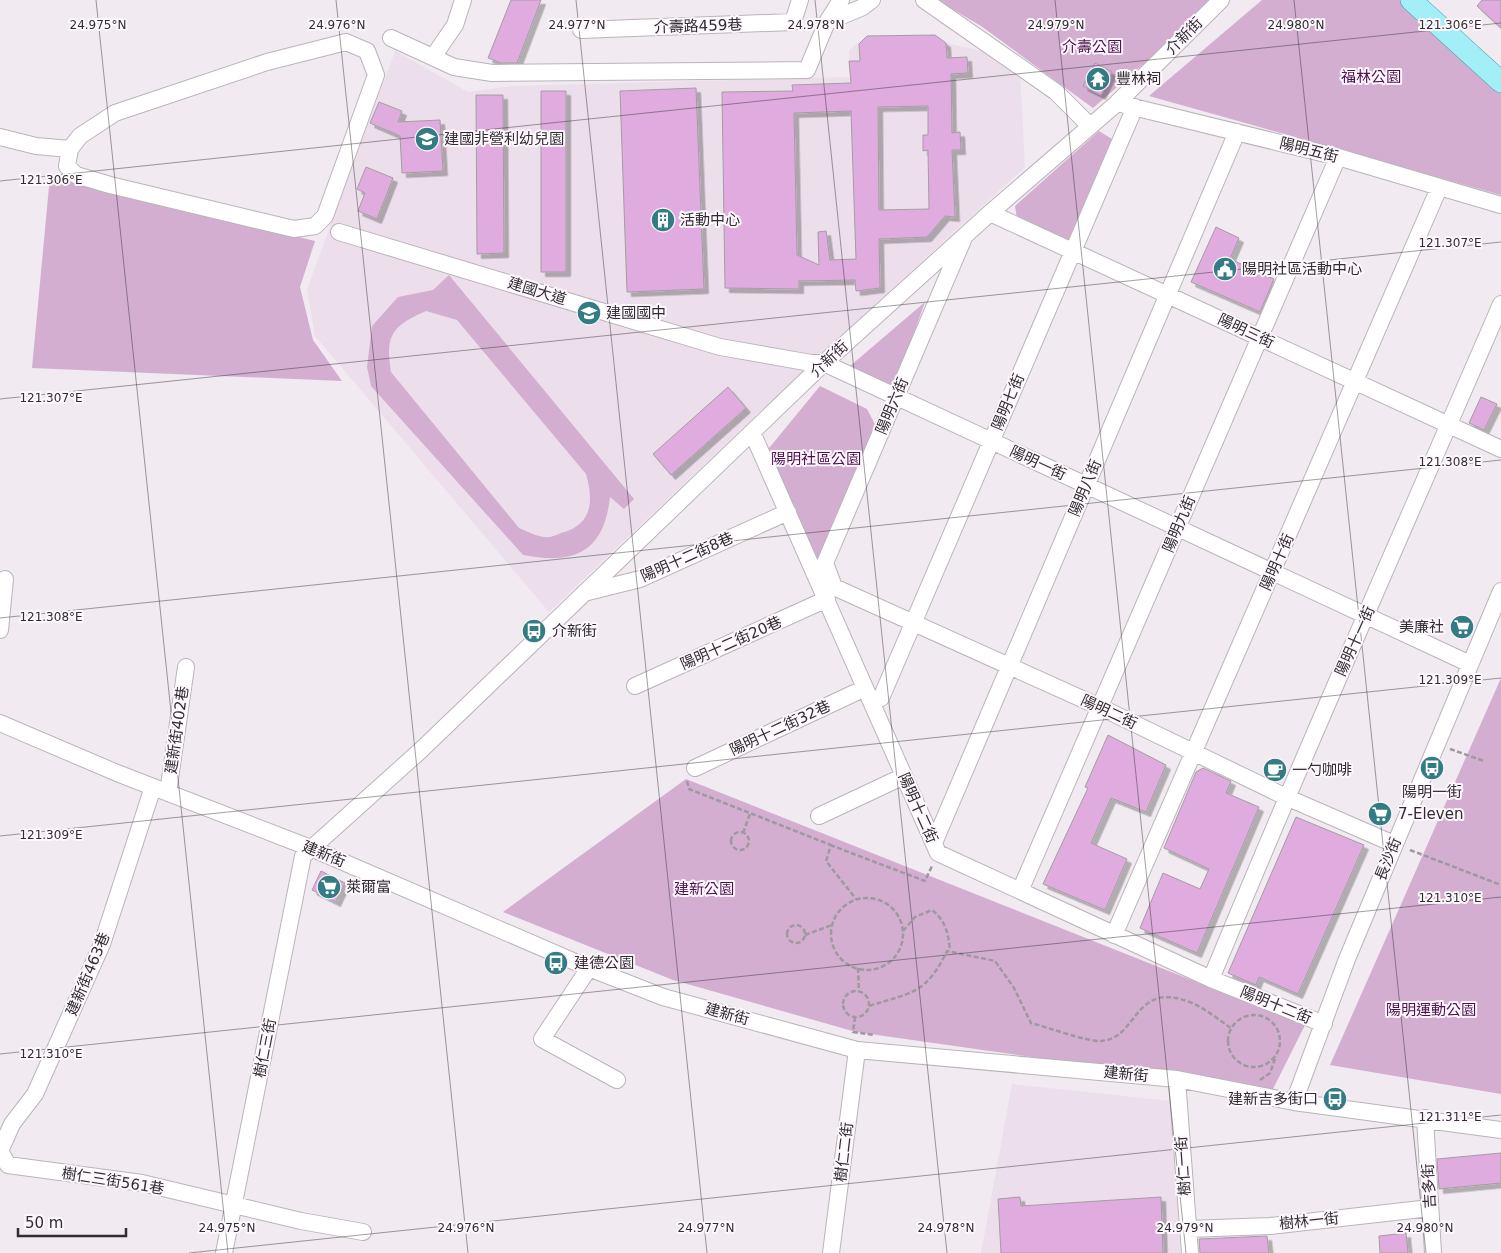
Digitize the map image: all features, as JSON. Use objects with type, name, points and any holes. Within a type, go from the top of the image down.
[{"type":"main road","points":[[1411,0],[1501,82]]},
{"type":"street","points":[[432,57],[455,25],[464,0]]},
{"type":"street","name":"介壽路459巷","points":[[581,30],[793,22],[800,0]]},
{"type":"street","points":[[392,38],[454,67],[492,73],[807,70],[827,22],[841,0]]},
{"type":"street","points":[[827,22],[863,7],[872,0]]},
{"type":"street","points":[[924,0],[1056,92],[1084,120],[1088,127]]},
{"type":"street","name":"介新街","points":[[314,848],[420,750],[824,363],[990,213],[1116,104],[1221,0]]},
{"type":"street","points":[[346,42],[367,51],[376,75],[325,216],[315,226],[294,229],[76,175],[67,166],[70,149],[80,136],[114,113],[267,62],[346,42]]},
{"type":"street","name":"陽明五街","points":[[1116,104],[1338,157],[1501,205]]},
{"type":"street","name":"陽明七街","points":[[881,698],[1135,107]]},
{"type":"street","name":"陽明八街","points":[[936,848],[1086,485],[1237,132]]},
{"type":"street","points":[[0,137],[36,146],[70,149]]},
{"type":"street","name":"陽明九街","points":[[1020,891],[1338,157]]},
{"type":"street","name":"陽明十街","points":[[1114,935],[1439,188]]},
{"type":"street","name":"陽明三街","points":[[990,213],[1501,449]]},
{"type":"street","name":"建國大道","points":[[339,232],[720,347],[811,363],[824,363]]},
{"type":"street","name":"陽明六街","points":[[830,576],[825,563],[965,236]]},
{"type":"street","name":"陽明十一街","points":[[1211,979],[1286,797],[1367,616],[1501,304]]},
{"type":"street","name":"陽明一街","points":[[824,363],[1470,664]]},
{"type":"street","name":"陽明十二街","points":[[752,432],[936,848],[1020,891],[1114,935],[1211,979],[1324,1024]]},
{"type":"street","name":"陽明十二街8巷","points":[[583,594],[640,579],[788,512]]},
{"type":"street","name":"陽明二街","points":[[830,576],[834,587],[1100,707],[1286,797],[1394,844]]},
{"type":"street","points":[[0,630],[5,579]]},
{"type":"street","name":"長沙街","points":[[1294,1102],[1347,959],[1501,591]]},
{"type":"street","name":"陽明十二街20巷","points":[[635,686],[827,599]]},
{"type":"street","name":"建新街402巷","points":[[168,793],[186,667]]},
{"type":"street","name":"陽明十二街32巷","points":[[695,768],[865,688]]},
{"type":"street","name":"建新街","points":[[0,723],[168,793],[314,848],[589,968],[663,997],[857,1050],[1177,1079],[1294,1102],[1425,1118],[1501,1130]]},
{"type":"street","points":[[819,816],[904,776]]},
{"type":"street","name":"建新街463巷","points":[[0,1151],[12,1124],[35,1094],[102,944],[153,787]]},
{"type":"street","name":"樹仁三街","points":[[224,1253],[303,856],[314,848]]},
{"type":"street","points":[[589,968],[542,1039],[617,1080]]},
{"type":"street","name":"樹仁二街","points":[[831,1253],[857,1050]]},
{"type":"street","name":"樹仁一街","points":[[1177,1079],[1190,1253]]},
{"type":"street","name":"吉多街","points":[[1425,1118],[1433,1253]]},
{"type":"street","name":"樹仁三街561巷","points":[[0,1151],[8,1165],[142,1183],[233,1206]]},
{"type":"street","points":[[233,1206],[363,1232]]},
{"type":"street","name":"樹林一街","points":[[1188,1229],[1270,1226],[1430,1208]]},
{"type":"path","points":[[1437,744],[1484,761]]},
{"type":"path","points":[[689,789],[926,881],[936,848]]},
{"type":"path","points":[[743,833],[750,813]]},
{"type":"path","points":[[737,833],[743,833],[747,837],[748,845],[744,849],[736,849],[732,845],[731,839],[737,833]]},
{"type":"path","points":[[1394,844],[1441,860],[1501,885]]},
{"type":"path","points":[[830,845],[826,861],[856,899]]},
{"type":"path","points":[[867,898],[887,904],[898,916],[903,931],[900,948],[890,961],[880,967],[858,968],[844,960],[834,947],[832,925],[837,914],[856,899],[867,898]]},
{"type":"path","points":[[903,931],[915,917],[932,910],[942,917],[948,932],[950,950]]},
{"type":"path","points":[[788,923],[791,927]]},
{"type":"path","points":[[805,935],[802,927],[796,925],[791,927],[787,934],[792,942],[800,942],[805,935],[832,925]]},
{"type":"path","points":[[869,1006],[916,991],[936,974],[947,951],[995,961],[1014,988],[1032,1023],[1098,1041],[1119,1036],[1145,1003],[1162,998],[1178,998],[1194,1004],[1231,1028]]},
{"type":"path","points":[[858,968],[860,992],[866,997],[868,1008],[859,1016],[852,1016],[845,1011],[843,1002],[847,995],[860,992]]},
{"type":"path","points":[[1252,1014],[1269,1018],[1280,1032],[1280,1049],[1276,1057],[1270,1063],[1253,1068],[1237,1061],[1228,1045],[1231,1028],[1244,1016],[1252,1014]]},
{"type":"shaded area","name":"建國國中","points":[[935,35],[946,43],[992,53],[1020,74],[1025,167],[811,363],[549,612],[315,336],[307,289],[395,51],[468,92],[511,86],[850,77],[849,50],[867,36]]},
{"type":"shaded area","points":[[1012,1084],[1171,1101],[1180,1253],[981,1253]]},
{"type":"green space","name":"介壽公園","points":[[937,0],[1217,0],[1093,108],[981,26]]},
{"type":"green space","name":"福林公園","points":[[1262,0],[1401,0],[1501,89],[1501,195],[1149,96]]},
{"type":"green space","points":[[1099,131],[1112,139],[1071,242],[1017,218],[1015,206]]},
{"type":"green space","points":[[50,176],[315,241],[300,287],[313,340],[342,381],[32,368]]},
{"type":"green space","points":[[449,275],[634,499],[624,509],[610,497],[607,516],[601,531],[594,542],[584,550],[572,556],[558,558],[523,555],[371,386],[367,367],[372,326],[398,297],[433,290]],"holes":[[[426,311],[457,320],[586,474],[590,494],[588,511],[585,518],[571,529],[553,536],[543,537],[519,528],[391,372],[389,359],[390,340],[398,327],[414,316]]]},
{"type":"green space","points":[[925,302],[892,395],[843,372]]},
{"type":"green space","name":"陽明社區公園","points":[[820,386],[867,409],[878,430],[817,563],[765,453]]},
{"type":"green space","name":"陽明運動公園","points":[[1501,678],[1501,1094],[1330,1065]]},
{"type":"green space","name":"建新公園","points":[[686,779],[1305,1025],[1272,1091],[856,1032],[673,980],[503,912]]},
{"type":"building","points":[[511,0],[541,0],[517,63],[501,63],[488,58]]},
{"type":"building","points":[[1482,0],[1501,0],[1501,28],[1477,6]]},
{"type":"building","points":[[935,35],[946,43],[947,58],[967,57],[968,73],[951,74],[952,133],[960,132],[961,150],[952,150],[955,217],[945,216],[927,237],[879,239],[880,288],[856,291],[855,280],[799,281],[799,289],[725,288],[722,92],[793,91],[792,85],[851,83],[849,61],[860,61],[859,44],[867,36]],"holes":[[[928,106],[928,135],[923,135],[923,151],[928,150],[929,209],[879,210],[878,107]],[[851,111],[856,259],[830,260],[826,231],[818,232],[819,265],[797,255],[794,113]]]},
{"type":"building","name":"豐林祠","points":[[1095,63],[1112,72],[1101,95],[1083,86]]},
{"type":"building","name":"活動中心","points":[[696,88],[704,289],[627,292],[620,91]]},
{"type":"building","points":[[541,91],[566,91],[566,272],[541,272]]},
{"type":"building","points":[[476,95],[503,95],[504,253],[477,254]]},
{"type":"building","points":[[379,102],[402,111],[398,122],[440,120],[443,171],[402,173],[400,136],[370,123]]},
{"type":"building","points":[[366,167],[393,178],[377,219],[358,211],[365,193],[357,189]]},
{"type":"building","name":"陽明社區活動中心","points":[[1216,227],[1239,238],[1230,259],[1274,279],[1260,312],[1191,282]]},
{"type":"building","points":[[728,387],[746,408],[671,475],[653,454]]},
{"type":"building","points":[[1481,397],[1497,404],[1484,430],[1469,423]]},
{"type":"building","points":[[1108,735],[1166,765],[1146,812],[1111,798],[1091,843],[1127,859],[1105,910],[1043,884],[1088,788],[1085,787]]},
{"type":"building","points":[[1203,768],[1231,781],[1226,793],[1259,807],[1197,953],[1140,928],[1163,873],[1200,889],[1209,869],[1164,848],[1196,772]]},
{"type":"building","points":[[1296,817],[1364,845],[1298,994],[1259,977],[1256,985],[1228,973]]},
{"type":"building","name":"萊爾富","points":[[321,871],[345,883],[336,902],[312,890]]},
{"type":"building","points":[[1501,1153],[1501,1183],[1439,1189],[1437,1159]]},
{"type":"building","points":[[1020,1197],[1021,1206],[1161,1197],[1163,1253],[1001,1253],[998,1199]]},
{"type":"building","points":[[1406,1233],[1408,1253],[1380,1253],[1379,1236]]},
{"type":"building","points":[[1267,1236],[1269,1253],[1200,1253],[1199,1239]]},
{"type":"place","name":"豐林祠","points":[[1098,79]]},
{"type":"place","name":"建國非營利幼兒園","points":[[427,139]]},
{"type":"place","name":"活動中心","points":[[663,220]]},
{"type":"place","name":"陽明社區活動中心","points":[[1225,269]]},
{"type":"place","name":"建國國中","points":[[589,313]]},
{"type":"place","name":"美廉社","points":[[1462,627]]},
{"type":"place","name":"介新街","points":[[534,631]]},
{"type":"place","name":"陽明一街","points":[[1432,768]]},
{"type":"place","name":"一勺咖啡","points":[[1275,770]]},
{"type":"place","name":"7-Eleven","points":[[1380,814]]},
{"type":"place","name":"萊爾富","points":[[329,887]]},
{"type":"place","name":"建德公園","points":[[556,963]]},
{"type":"place","name":"建新吉多街口","points":[[1335,1099]]}]
